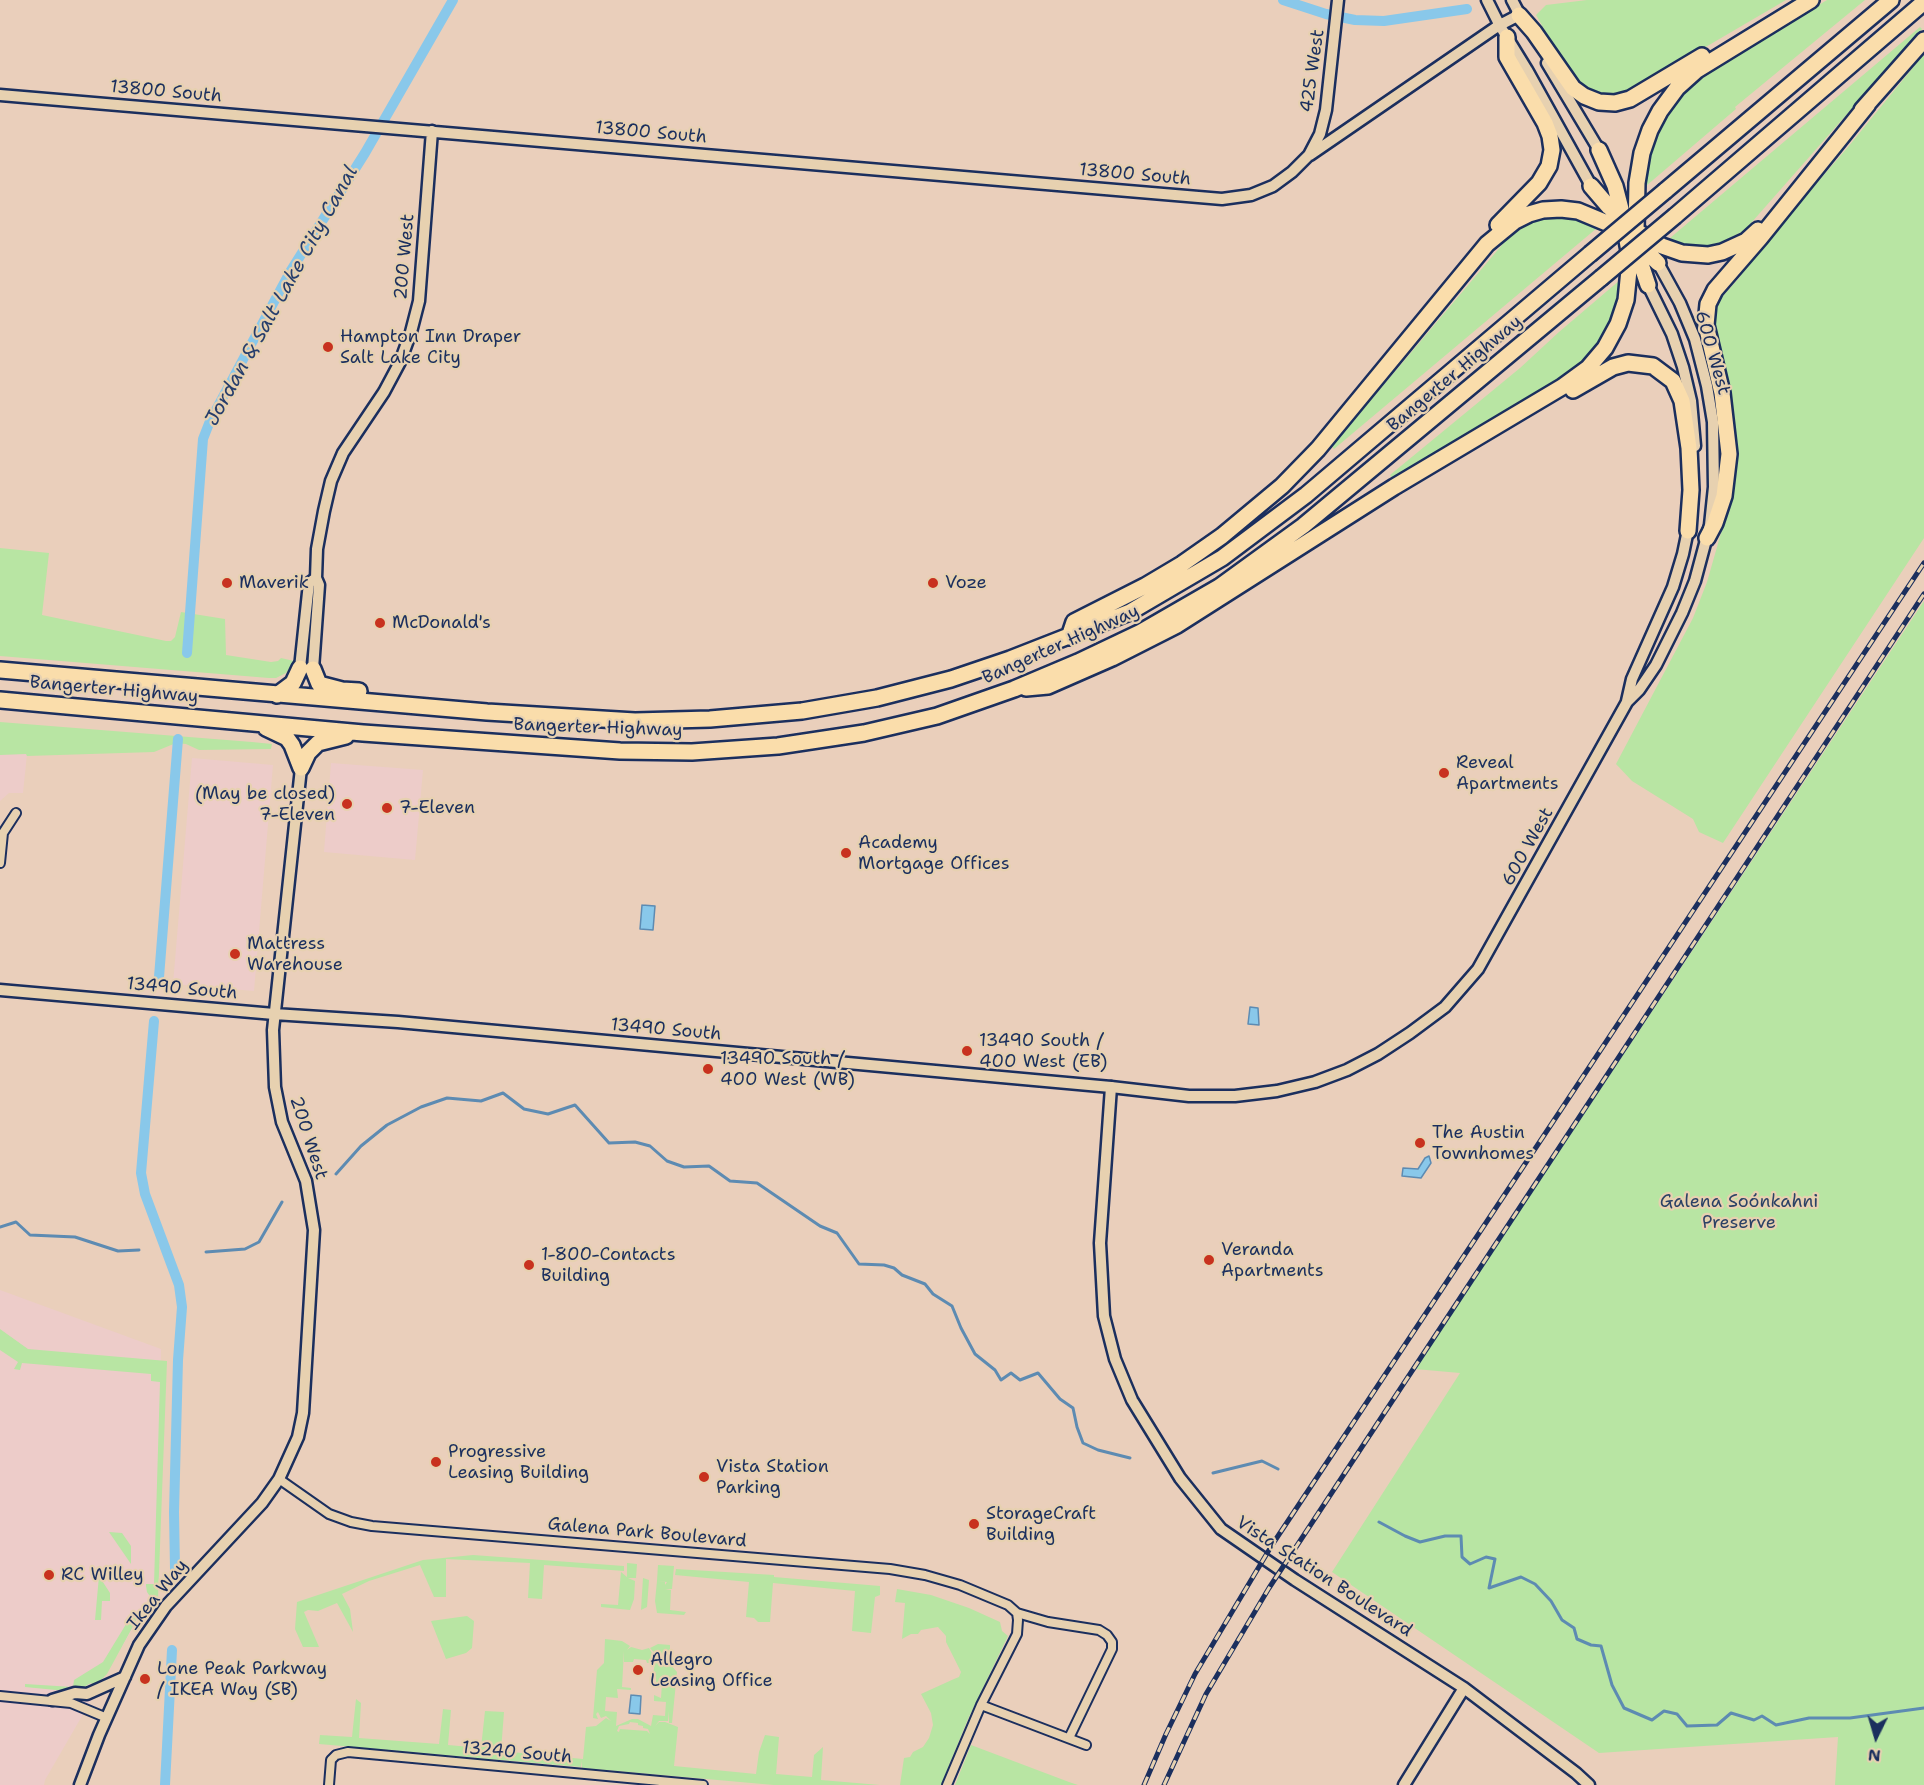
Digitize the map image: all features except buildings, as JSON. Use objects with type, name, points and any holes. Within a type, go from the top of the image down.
[{"type":"highway","points":[[1519,15],[1578,92],[1592,100],[1615,103],[1630,99],[1743,32],[1804,0]]},
{"type":"highway","points":[[1014,689],[1048,686],[1112,658],[1177,625],[1337,523],[1580,375],[1605,348],[1618,324],[1626,300],[1631,232],[1642,153],[1650,130],[1668,99],[1697,69],[1811,0]]},
{"type":"highway","name":"Bangerter Highway","points":[[0,670],[584,720],[635,721],[768,715],[820,708],[877,698],[951,679],[1010,659],[1095,627],[1146,604],[1214,563],[1260,531],[1357,452],[1891,0]]},
{"type":"highway","name":"Bangerter Highway","points":[[0,700],[363,733],[620,751],[692,752],[778,746],[864,733],[937,716],[1014,689],[1141,632],[1247,568],[1303,526],[1676,216],[1924,2]]},
{"type":"highway","points":[[1487,244],[1491,234],[1543,178],[1549,166],[1551,150],[1550,136],[1545,123],[1507,57],[1503,31]]},
{"type":"highway","points":[[1069,637],[1074,622],[1130,594],[1182,564],[1222,536],[1282,486],[1318,449],[1487,244],[1515,221],[1543,210],[1570,209],[1673,250],[1702,255],[1722,252],[1746,241],[1759,228],[1924,40]]},
{"type":"highway","points":[[1707,538],[1724,496],[1729,454],[1722,393],[1706,325],[1708,304],[1715,290],[1868,104]]},
{"type":"highway","points":[[1599,150],[1615,186],[1648,285]]},
{"type":"highway","points":[[1591,186],[1658,263]]},
{"type":"highway","points":[[1512,416],[1553,400],[1621,364],[1636,362],[1660,370],[1678,388],[1684,407],[1690,469],[1688,531]]},
{"type":"highway","points":[[0,660],[46,664],[65,674]]},
{"type":"highway","points":[[278,695],[307,669],[319,684],[342,690],[406,696],[418,706]]},
{"type":"highway","points":[[252,722],[287,738],[301,768]]},
{"type":"highway","points":[[301,768],[308,753],[318,742],[363,733]]},
{"type":"street","points":[[1487,0],[1591,186]]},
{"type":"street","points":[[1512,0],[1599,150]]},
{"type":"street","name":"425 West","points":[[1292,172],[1308,156],[1320,134],[1326,110],[1338,3]]},
{"type":"street","points":[[1308,156],[1503,31],[1519,15]]},
{"type":"street","name":"13800 South","points":[[0,95],[1222,199],[1251,195],[1273,186],[1292,172]]},
{"type":"street","name":"200 West","points":[[307,669],[319,585],[315,578],[317,549],[331,481],[343,453],[389,383],[411,332],[418,301],[432,131]]},
{"type":"street","name":"600 West","points":[[1627,702],[1639,690],[1656,665],[1682,613],[1701,564],[1707,538],[1714,475],[1713,422],[1695,339],[1684,312],[1658,263]]},
{"type":"street","name":"600 West","points":[[1449,1002],[1478,969],[1627,702],[1635,673],[1673,587],[1688,531],[1695,466],[1695,435],[1683,367],[1672,334],[1648,285]]},
{"type":"street","name":"200 West","points":[[279,1479],[292,1454],[303,1413],[314,1230],[306,1181],[282,1122],[275,1087],[274,1014],[301,768]]},
{"type":"street","points":[[0,863],[3,833],[16,813]]},
{"type":"street","name":"13490 South","points":[[0,990],[274,1014],[398,1022],[1189,1096],[1235,1096],[1277,1091],[1315,1082],[1347,1070],[1378,1054],[1410,1033],[1449,1002]]},
{"type":"street","name":"Vista Station Boulevard","points":[[1111,1087],[1100,1243],[1104,1316],[1114,1359],[1132,1400],[1186,1487],[1221,1529],[1286,1574],[1464,1688],[1589,1785]]},
{"type":"street","name":"Galena Park Boulevard","points":[[279,1479],[329,1514],[372,1526],[890,1569],[925,1575],[960,1585],[1008,1605],[1017,1613],[1048,1622],[1099,1630],[1112,1642],[1109,1658],[1069,1738]]},
{"type":"street","name":"Ikea Way","points":[[80,1785],[139,1645],[166,1606],[262,1503],[279,1479]]},
{"type":"street","points":[[947,1785],[981,1705],[1017,1634],[1017,1613]]},
{"type":"street","points":[[52,1700],[75,1693],[87,1694],[125,1677]]},
{"type":"street","points":[[1404,1785],[1464,1688]]},
{"type":"street","points":[[0,1696],[71,1703],[107,1718]]},
{"type":"street","points":[[981,1705],[1086,1745]]},
{"type":"street","name":"13240 South","points":[[329,1785],[331,1760],[336,1755],[348,1752],[621,1781],[703,1785]]},
{"type":"shaded area","points":[[0,754],[27,754],[23,793],[9,793],[0,801]]},
{"type":"shaded area","points":[[192,758],[273,765],[254,991],[173,984]]},
{"type":"shaded area","points":[[331,763],[423,770],[415,860],[324,852]]},
{"type":"shaded area","points":[[0,1290],[161,1349],[159,1583],[44,1785],[0,1785]]},
{"type":"green space","points":[[1587,0],[1786,0],[1627,93],[1611,96],[1595,94],[1571,76],[1536,15],[1546,5]]},
{"type":"green space","points":[[1827,0],[1865,0],[1735,107],[1736,109],[1646,186],[1647,167],[1659,131],[1669,112],[1691,86],[1718,66]]},
{"type":"green space","points":[[1920,27],[1922,29],[1744,231],[1717,244],[1703,247],[1684,245],[1670,238]]},
{"type":"green space","points":[[1924,54],[1924,538],[1723,843],[1699,832],[1693,819],[1632,781],[1616,764],[1693,618],[1707,582],[1729,505],[1712,327],[1715,305]]},
{"type":"green space","points":[[1548,217],[1576,219],[1597,228],[1334,449],[1332,446],[1507,239],[1519,228]]},
{"type":"green space","points":[[1620,280],[1617,300],[1609,324],[1599,343],[1577,366],[1558,380],[1392,478],[1390,475],[1520,368]]},
{"type":"green space","points":[[0,548],[49,553],[42,615],[166,641],[171,641],[175,637],[181,612],[225,619],[226,655],[271,662],[281,658],[294,661],[286,673],[276,678],[269,678],[0,656]]},
{"type":"green space","name":"Galena Soónkahni Preserve","points":[[1924,601],[1924,1785],[1835,1785],[1838,1737],[1599,1753],[1332,1572],[1460,1373],[1415,1369]]},
{"type":"green space","points":[[0,722],[272,744],[271,749],[199,750],[186,744],[176,743],[154,752],[0,755]]},
{"type":"green space","points":[[0,1329],[28,1349],[167,1361],[158,1599],[151,1598],[146,1584],[154,1584],[160,1382],[151,1381],[151,1374],[22,1363],[20,1370],[14,1369],[18,1362],[0,1350]]},
{"type":"green space","points":[[109,1532],[122,1533],[131,1546],[131,1564]]},
{"type":"green space","points":[[473,1555],[624,1566],[624,1571],[544,1565],[542,1599],[528,1598],[530,1563],[446,1559],[446,1597],[434,1597],[420,1565],[369,1581],[342,1594],[350,1609],[353,1632],[337,1603],[318,1611],[304,1612],[319,1647],[303,1647],[295,1629],[297,1602],[423,1560]]},
{"type":"green space","points":[[627,1563],[637,1564],[636,1578],[628,1578],[635,1581],[634,1599],[630,1610],[601,1607],[601,1604],[618,1605],[621,1572],[627,1577]]},
{"type":"green space","points":[[658,1565],[674,1566],[672,1589],[665,1589],[671,1590],[670,1610],[686,1612],[684,1615],[657,1613],[655,1601]]},
{"type":"green space","points":[[676,1569],[774,1575],[774,1577],[880,1586],[880,1595],[875,1597],[871,1633],[852,1631],[855,1591],[773,1583],[770,1622],[758,1622],[754,1618],[746,1617],[749,1582],[675,1575]]},
{"type":"green space","points":[[99,1576],[110,1593],[110,1601],[102,1601],[101,1620],[95,1620]]},
{"type":"green space","points":[[643,1578],[649,1580],[647,1607],[641,1610]]},
{"type":"green space","points":[[897,1589],[931,1595],[969,1608],[1000,1622],[1002,1631],[1008,1636],[968,1719],[941,1785],[900,1785],[904,1758],[910,1757],[913,1752],[923,1747],[933,1725],[931,1713],[921,1694],[959,1677],[961,1672],[946,1642],[946,1636],[938,1627],[921,1630],[918,1634],[911,1634],[902,1639],[905,1603],[895,1602]]},
{"type":"green space","points":[[131,1616],[137,1619],[107,1674],[94,1687],[91,1683],[84,1687],[88,1691],[77,1692],[25,1687],[25,1684],[73,1687],[74,1680],[103,1662]]},
{"type":"green space","points":[[467,1616],[474,1621],[472,1648],[466,1653],[446,1659],[431,1621]]},
{"type":"green space","points":[[605,1639],[622,1641],[630,1646],[627,1650],[631,1647],[642,1650],[649,1648],[655,1658],[656,1655],[650,1648],[658,1644],[670,1645],[670,1664],[677,1672],[672,1723],[669,1723],[669,1711],[668,1721],[659,1721],[655,1726],[659,1722],[665,1722],[678,1727],[674,1766],[756,1774],[759,1752],[765,1735],[779,1737],[776,1774],[812,1777],[814,1755],[823,1747],[821,1780],[880,1785],[774,1785],[582,1768],[582,1761],[581,1767],[319,1744],[320,1735],[352,1737],[356,1699],[361,1703],[359,1738],[439,1744],[443,1709],[451,1710],[448,1745],[481,1748],[485,1711],[504,1712],[501,1751],[583,1759],[586,1727],[596,1726],[606,1718],[611,1721],[606,1716],[601,1718],[598,1712],[596,1714],[598,1719],[593,1718],[597,1670],[604,1663]],"holes":[[[624,1651],[624,1662],[633,1662],[634,1659],[646,1660],[647,1663],[655,1662],[653,1675],[656,1676],[656,1682],[662,1683],[661,1698],[663,1699],[654,1695],[654,1701],[666,1702],[665,1716],[653,1715],[651,1726],[638,1719],[632,1719],[616,1726],[617,1712],[605,1711],[606,1697],[618,1698],[617,1689],[631,1690],[631,1688],[622,1687]],[[630,1722],[638,1723],[648,1729],[650,1734],[647,1731],[620,1729],[619,1732],[617,1731],[619,1726]]]},
{"type":"green space","points":[[971,1745],[1069,1782],[1078,1785],[955,1785]]},
{"type":"water","points":[[642,905],[655,906],[653,930],[640,929]]},
{"type":"water","points":[[1250,1007],[1258,1008],[1259,1025],[1248,1024]]},
{"type":"water","points":[[1429,1156],[1431,1163],[1421,1178],[1402,1176],[1403,1168],[1418,1169]]},
{"type":"water","points":[[631,1695],[641,1696],[640,1714],[629,1713]]},
{"type":"waterway","name":"Jordan & Salt Lake City Canal","points":[[187,653],[203,439],[210,421],[290,272],[365,153],[453,0]]},
{"type":"waterway","name":"Jordan & Salt Lake City Canal","points":[[1283,0],[1326,14],[1355,20],[1384,21],[1467,9]]},
{"type":"waterway","name":"Jordan & Salt Lake City Canal","points":[[159,977],[178,739]]},
{"type":"waterway","name":"Jordan & Salt Lake City Canal","points":[[154,1021],[141,1173],[145,1194],[179,1285],[182,1307],[178,1360],[174,1512],[175,1569]]},
{"type":"waterway","points":[[336,1174],[361,1146],[387,1125],[421,1107],[447,1098],[481,1101],[503,1093],[524,1109],[548,1114],[575,1105],[609,1143],[635,1142],[650,1146],[667,1161],[684,1167],[709,1166],[730,1181],[757,1183],[820,1226],[837,1233],[859,1264],[884,1265],[894,1268],[902,1275],[925,1284],[933,1294],[952,1306],[975,1354],[995,1370],[1001,1380],[1011,1373],[1020,1380],[1038,1373],[1060,1399],[1073,1408],[1083,1443],[1098,1450],[1130,1458]]},
{"type":"waterway","points":[[206,1252],[245,1249],[259,1242],[282,1202]]},
{"type":"waterway","points":[[0,1227],[16,1222],[30,1235],[75,1237],[118,1251],[139,1250]]},
{"type":"waterway","points":[[1213,1473],[1262,1461],[1278,1469]]},
{"type":"waterway","points":[[1379,1522],[1420,1542],[1445,1536],[1461,1536],[1462,1557],[1470,1564],[1486,1557],[1495,1559],[1489,1588],[1521,1577],[1535,1584],[1551,1601],[1562,1620],[1574,1628],[1577,1639],[1591,1645],[1601,1646],[1612,1685],[1624,1708],[1652,1720],[1664,1711],[1677,1714],[1687,1726],[1717,1725],[1731,1713],[1754,1720],[1762,1716],[1776,1725],[1809,1718],[1850,1718],[1924,1708]]},
{"type":"waterway","name":"Jordan & Salt Lake City Canal","points":[[165,1785],[172,1650]]},
{"type":"railway","points":[[1144,1785],[1195,1674],[1272,1545],[1924,563]]},
{"type":"railway","points":[[1164,1785],[1206,1694],[1269,1588],[1924,594]]},
{"type":"place","name":"Hampton Inn Draper Salt Lake City","points":[[328,347]]},
{"type":"place","name":"Maverik","points":[[227,583]]},
{"type":"place","name":"Voze","points":[[933,583]]},
{"type":"place","name":"McDonald's","points":[[380,623]]},
{"type":"place","name":"Reveal Apartments","points":[[1444,773]]},
{"type":"place","name":"(May be closed) 7-Eleven","points":[[347,804]]},
{"type":"place","name":"7-Eleven","points":[[387,808]]},
{"type":"place","name":"Academy Mortgage Offices","points":[[846,853]]},
{"type":"place","name":"Mattress Warehouse","points":[[235,954]]},
{"type":"place","name":"13490 South / 400 West (EB)","points":[[967,1051]]},
{"type":"place","name":"13490 South / 400 West (WB)","points":[[708,1069]]},
{"type":"place","name":"The Austin Townhomes","points":[[1420,1143]]},
{"type":"place","name":"Veranda Apartments","points":[[1209,1260]]},
{"type":"place","name":"1-800-Contacts Building","points":[[529,1265]]},
{"type":"place","name":"Progressive Leasing Building","points":[[436,1462]]},
{"type":"place","name":"Vista Station Parking","points":[[704,1477]]},
{"type":"place","name":"StorageCraft Building","points":[[974,1524]]},
{"type":"place","name":"RC Willey","points":[[49,1575]]},
{"type":"place","name":"Allegro Leasing Office","points":[[638,1670]]},
{"type":"place","name":"Lone Peak Parkway / IKEA Way (SB)","points":[[145,1679]]}]
